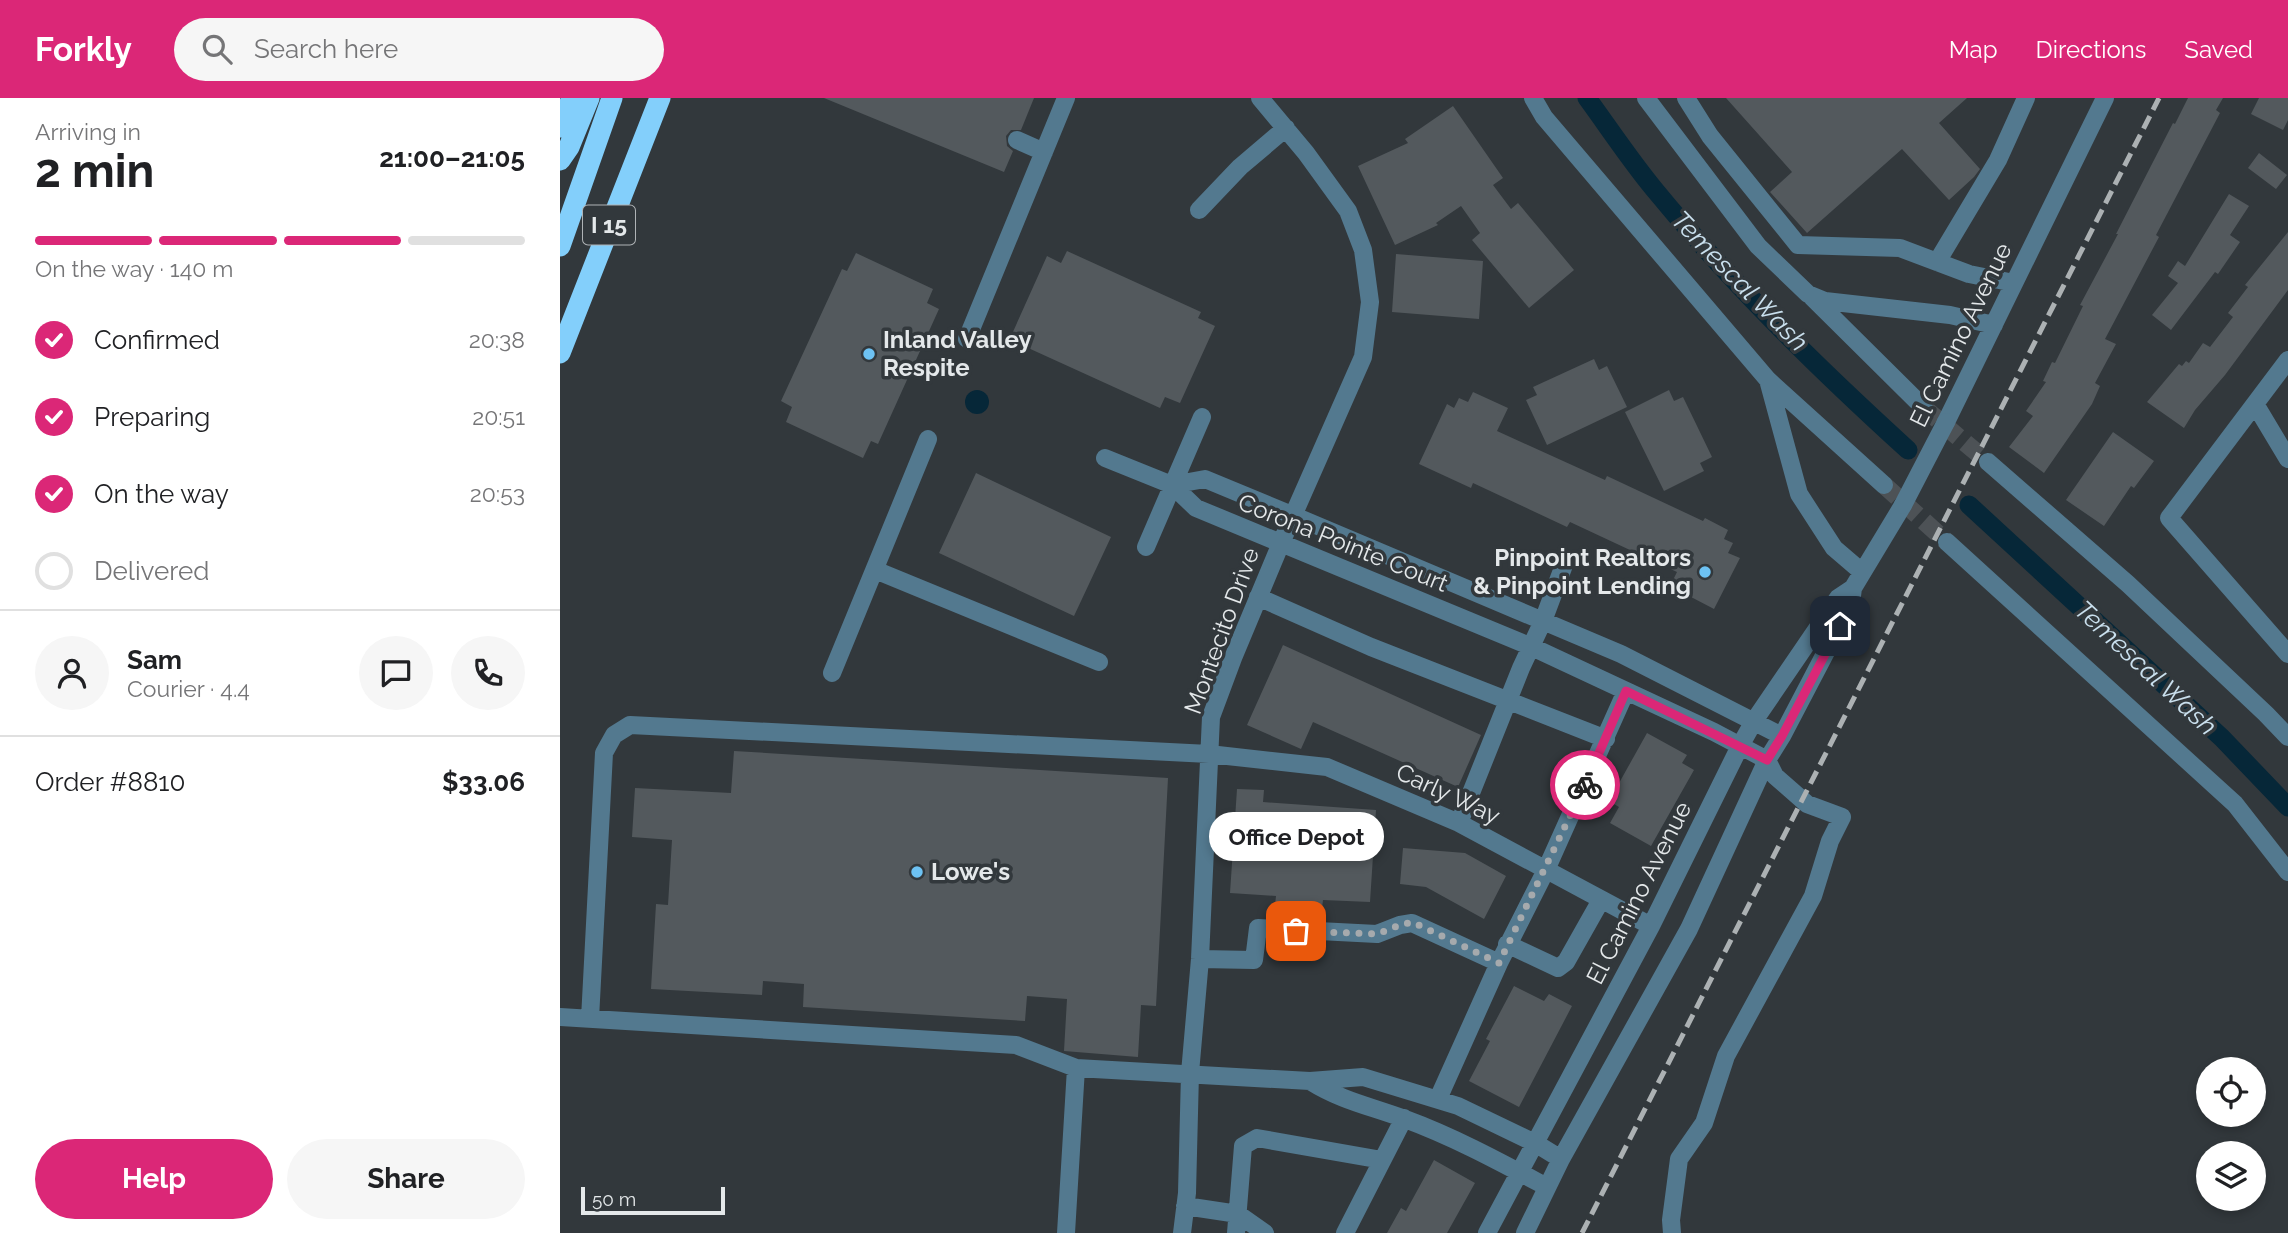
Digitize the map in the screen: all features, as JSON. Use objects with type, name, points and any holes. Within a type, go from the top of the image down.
[{"type":"highway","points":[[560,127],[572,98]]},
{"type":"highway","points":[[560,160],[569,147],[590,98]]},
{"type":"highway","points":[[560,246],[612,98]]},
{"type":"highway","points":[[580,191],[604,154],[628,98]]},
{"type":"highway","name":"I 15","points":[[560,353],[660,98]]},
{"type":"street","points":[[967,339],[1065,98]]},
{"type":"street","name":"Montecito Drive","points":[[1182,1233],[1190,1073],[1200,959],[1211,717],[1292,515],[1363,357],[1370,302],[1363,250],[1348,211],[1286,128],[1259,98]]},
{"type":"street","points":[[1533,98],[1544,117],[1768,380],[1884,485]]},
{"type":"street","points":[[1646,98],[1758,246],[1924,408]]},
{"type":"street","points":[[1686,98],[1710,136],[1798,245],[1900,248],[1969,274],[2014,283]]},
{"type":"street","points":[[1937,262],[1998,160],[2026,98]]},
{"type":"street","name":"El Camino Avenue","points":[[1525,1233],[1561,1159],[1689,929],[1767,760],[1851,604],[1853,589],[1862,572],[1903,505],[1946,422],[2105,98]]},
{"type":"street","points":[[1199,210],[1240,167],[1286,128]]},
{"type":"street","points":[[1017,140],[1044,152]]},
{"type":"street","points":[[1808,294],[1825,301],[1950,315],[1994,325]]},
{"type":"street","points":[[2288,360],[2169,518],[2288,654]]},
{"type":"street","points":[[1768,380],[1799,494],[1835,548],[1862,572]]},
{"type":"street","points":[[2255,404],[2288,459]]},
{"type":"street","points":[[1146,547],[1202,417]]},
{"type":"street","points":[[832,673],[929,439]]},
{"type":"street","points":[[1105,458],[1172,485]]},
{"type":"street","points":[[1988,462],[2128,584],[2288,737]]},
{"type":"street","name":"Corona Pointe Court","points":[[1172,485],[1205,479],[1620,654],[1782,736]]},
{"type":"street","name":"Corona Pointe Court","points":[[1172,485],[1196,508],[1532,647],[1767,760]]},
{"type":"street","points":[[1947,542],[2235,804],[2288,872]]},
{"type":"street","points":[[1459,824],[1564,565]]},
{"type":"street","points":[[875,570],[1099,662]]},
{"type":"street","name":"El Camino Avenue","points":[[1487,1233],[1651,926],[1754,720],[1838,598],[1853,589]]},
{"type":"street","points":[[1258,597],[1371,647],[1605,739]]},
{"type":"street","points":[[1438,1099],[1507,944],[1546,870],[1626,691]]},
{"type":"street","name":"Carly Way","points":[[590,1019],[604,753],[614,735],[630,726],[1209,754],[1327,767],[1459,824],[1651,926]]},
{"type":"street","points":[[1672,1233],[1671,1220],[1679,1159],[1704,1124],[1726,1056],[1813,896],[1830,841],[1842,817],[1807,804],[1776,776],[1767,760]]},
{"type":"street","points":[[1507,944],[1558,968],[1566,962],[1601,900]]},
{"type":"street","points":[[1200,959],[1254,960],[1258,928],[1377,934],[1412,922],[1499,963]]},
{"type":"street","points":[[560,1017],[1016,1045],[1076,1068],[1310,1081],[1363,1077],[1438,1099],[1535,1143],[1561,1159]]},
{"type":"street","points":[[1066,1233],[1076,1068]]},
{"type":"street","points":[[1310,1081],[1332,1095],[1404,1118],[1471,1147],[1546,1187]]},
{"type":"street","points":[[1345,1233],[1404,1118]]},
{"type":"street","points":[[1236,1233],[1243,1146],[1257,1138],[1382,1160]]},
{"type":"street","points":[[1185,1206],[1238,1214],[1265,1233]]},
{"type":"water","points":[[972,390],[982,390],[989,397],[989,407],[982,414],[972,414],[965,407],[965,397]]},
{"type":"building","points":[[824,98],[1034,98],[1021,130],[1011,130],[1006,136],[1007,146],[1013,151],[1004,172]]},
{"type":"building","points":[[1726,98],[1967,98],[1939,123],[1980,169],[1949,200],[1902,149],[1807,233],[1770,192],[1792,172]]},
{"type":"building","points":[[2188,98],[2223,98],[2216,110],[2220,113],[2105,339],[2116,344],[2095,383],[2100,386],[2092,404],[2044,473],[2009,447],[2033,416],[2026,411],[2046,382],[2043,381],[2052,362],[2055,363],[2083,306],[2080,305]]},
{"type":"building","points":[[2259,98],[2288,98],[2288,120],[2283,130],[2251,114]]},
{"type":"building","points":[[1453,106],[1503,178],[1493,185],[1511,209],[1518,203],[1574,270],[1529,308],[1472,240],[1480,233],[1461,206],[1436,223],[1438,225],[1395,245],[1358,166],[1408,143],[1405,139]]},
{"type":"building","points":[[2259,153],[2287,175],[2276,189],[2248,168]]},
{"type":"building","points":[[2229,194],[2249,206],[2230,235],[2240,242],[2218,274],[2215,272],[2171,330],[2152,315],[2178,283],[2168,276],[2178,261],[2185,266]]},
{"type":"building","points":[[2288,232],[2288,290],[2184,428],[2147,402],[2179,364],[2182,366],[2186,361],[2189,363],[2203,343],[2210,347],[2233,317],[2228,313],[2248,287],[2245,285]]},
{"type":"building","points":[[1067,251],[1201,312],[1198,318],[1215,326],[1180,403],[1165,397],[1160,408],[1026,347],[1029,341],[1012,334],[1047,256],[1061,263]]},
{"type":"building","points":[[856,253],[933,289],[927,303],[939,309],[878,444],[871,441],[863,458],[786,422],[792,407],[781,401],[842,269],[847,271]]},
{"type":"building","points":[[1396,254],[1483,261],[1479,319],[1392,312]]},
{"type":"building","points":[[1594,359],[1599,370],[1607,366],[1627,407],[1547,445],[1526,400],[1537,395],[1533,387]]},
{"type":"building","points":[[1669,390],[1674,401],[1683,397],[1712,457],[1700,463],[1704,471],[1664,491],[1625,412]]},
{"type":"building","points":[[1473,392],[1508,408],[1497,431],[1605,480],[1607,476],[1728,530],[1724,539],[1733,543],[1728,553],[1740,558],[1714,609],[1670,586],[1677,572],[1570,522],[1567,527],[1473,483],[1471,488],[1419,464],[1447,404],[1454,408],[1459,398],[1468,402]]},
{"type":"building","points":[[2113,432],[2154,461],[2134,488],[2131,486],[2104,526],[2066,500]]},
{"type":"building","points":[[976,473],[1111,537],[1074,616],[939,553]]},
{"type":"building","points":[[1283,645],[1481,735],[1458,787],[1313,722],[1301,749],[1247,725]]},
{"type":"building","points":[[1647,733],[1687,755],[1682,763],[1694,770],[1651,846],[1610,823],[1619,807],[1609,801]]},
{"type":"building","name":"Lowe's","points":[[734,751],[1168,778],[1156,1006],[1141,1005],[1138,1057],[1064,1051],[1067,999],[1027,996],[1025,1021],[803,1007],[804,984],[763,981],[762,995],[651,989],[656,904],[668,905],[672,840],[632,837],[635,788],[731,793]]},
{"type":"building","points":[[1237,789],[1264,790],[1263,802],[1376,810],[1370,902],[1323,900],[1322,908],[1275,905],[1276,896],[1230,893]]},
{"type":"building","points":[[1403,848],[1465,853],[1506,876],[1484,919],[1426,887],[1400,884]]},
{"type":"building","points":[[1514,986],[1544,1001],[1549,994],[1572,1006],[1519,1107],[1469,1081],[1490,1041],[1486,1039]]},
{"type":"building","points":[[1434,1160],[1475,1183],[1447,1233],[1387,1233],[1401,1208],[1406,1211]]},
{"type":"waterway","name":"Temescal Wash","points":[[1587,98],[1645,178],[1744,291],[1841,388],[1908,450]]},
{"type":"waterway","name":"Temescal Wash","points":[[1969,505],[2222,738],[2288,807]]},
{"type":"tunnel","points":[[1924,408],[1988,462]]},
{"type":"tunnel","points":[[1884,485],[1947,542]]},
{"type":"railway","points":[[1582,1233],[2159,98]]},
{"type":"way so far","points":[[1296,931],[1377,934],[1412,922],[1499,963],[1585,785]]},
{"type":"place","name":"Inland Valley Respite","points":[[869,354]]},
{"type":"place","name":"Pinpoint Realtors & Pinpoint Lending","points":[[1705,572]]},
{"type":"place","name":"Lowe's","points":[[917,872]]},
{"type":"place","name":"Office Depot","points":[[1296,931]]},
{"type":"route","points":[[1585,785],[1626,691],[1767,760],[1840,626]]}]
